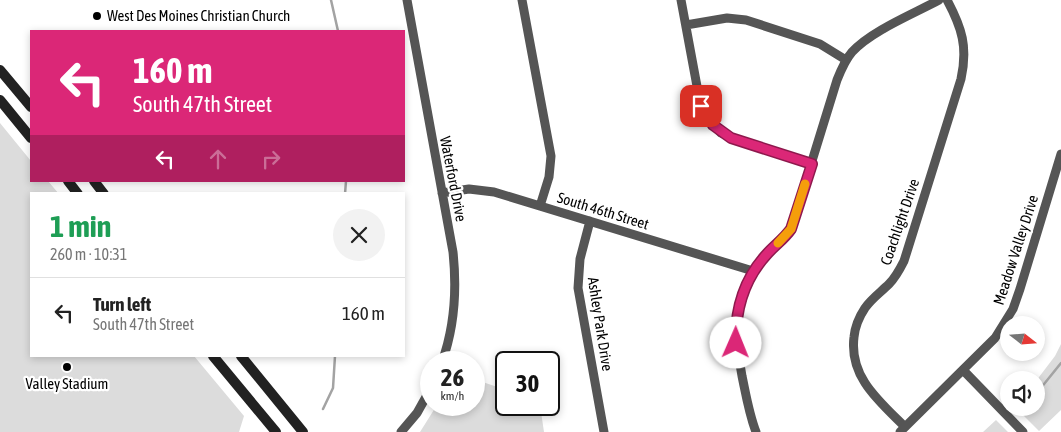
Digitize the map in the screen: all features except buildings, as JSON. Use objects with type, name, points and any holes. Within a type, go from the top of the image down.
[{"type":"main road","points":[[0,70],[30,106]]},
{"type":"main road","points":[[0,100],[30,137]]},
{"type":"main road","points":[[69,182],[76,192]]},
{"type":"main road","points":[[95,182],[102,192]]},
{"type":"main road","points":[[214,357],[276,432]]},
{"type":"main road","points":[[241,357],[303,432]]},
{"type":"street","name":"Waterford Drive","points":[[407,0],[453,252],[455,294],[450,336],[445,351]]},
{"type":"street","points":[[522,0],[551,156],[549,177],[540,206]]},
{"type":"street","points":[[681,0],[701,106],[713,125],[731,138],[812,164]]},
{"type":"street","points":[[756,432],[747,402],[736,336],[741,298],[753,271],[768,252],[791,229],[837,80],[846,60],[861,43],[939,0]]},
{"type":"street","name":"Coachlight Drive","points":[[902,430],[861,378],[854,356],[853,344],[855,331],[864,310],[871,300],[890,283],[904,261],[961,79],[964,67],[964,42],[947,0]]},
{"type":"street","points":[[686,25],[727,18],[746,20],[820,44],[846,60]]},
{"type":"street","name":"Meadow Valley Drive","points":[[902,430],[995,338],[1013,309],[1061,154]]},
{"type":"street","name":"South 46th Street","points":[[442,193],[482,189],[753,271]]},
{"type":"street","name":"Ashley Park Drive","points":[[590,222],[580,260],[578,288],[604,432]]},
{"type":"street","points":[[963,370],[1023,432]]},
{"type":"street","points":[[401,432],[420,408]]},
{"type":"shaded area","points":[[0,123],[30,160],[30,182],[49,182],[57,192],[30,192],[30,357],[195,357],[244,416],[239,432],[0,432]]},
{"type":"shaded area","points":[[1061,344],[1061,410],[1039,431],[1024,416],[1045,416],[1044,371]]},
{"type":"shaded area","points":[[485,383],[495,386],[495,416],[542,416],[544,432],[420,432],[430,416],[485,416]]},
{"type":"shaded area","points":[[996,420],[1008,432],[983,432]]},
{"type":"waterway","points":[[331,0],[338,30]]},
{"type":"waterway","points":[[345,192],[346,182]]},
{"type":"waterway","points":[[323,409],[333,388],[335,357]]},
{"type":"waterway","points":[[1045,383],[1061,363]]},
{"type":"slow traffic","points":[[778,243],[791,229],[805,184]]},
{"type":"place","name":"West Des Moines Christian Church","points":[[97,16]]},
{"type":"place","name":"Valley Stadium","points":[[67,367]]},
{"type":"route","points":[[701,106],[706,116],[721,133],[738,141],[812,164],[791,229],[759,263],[746,285],[738,312],[736,343]]}]
